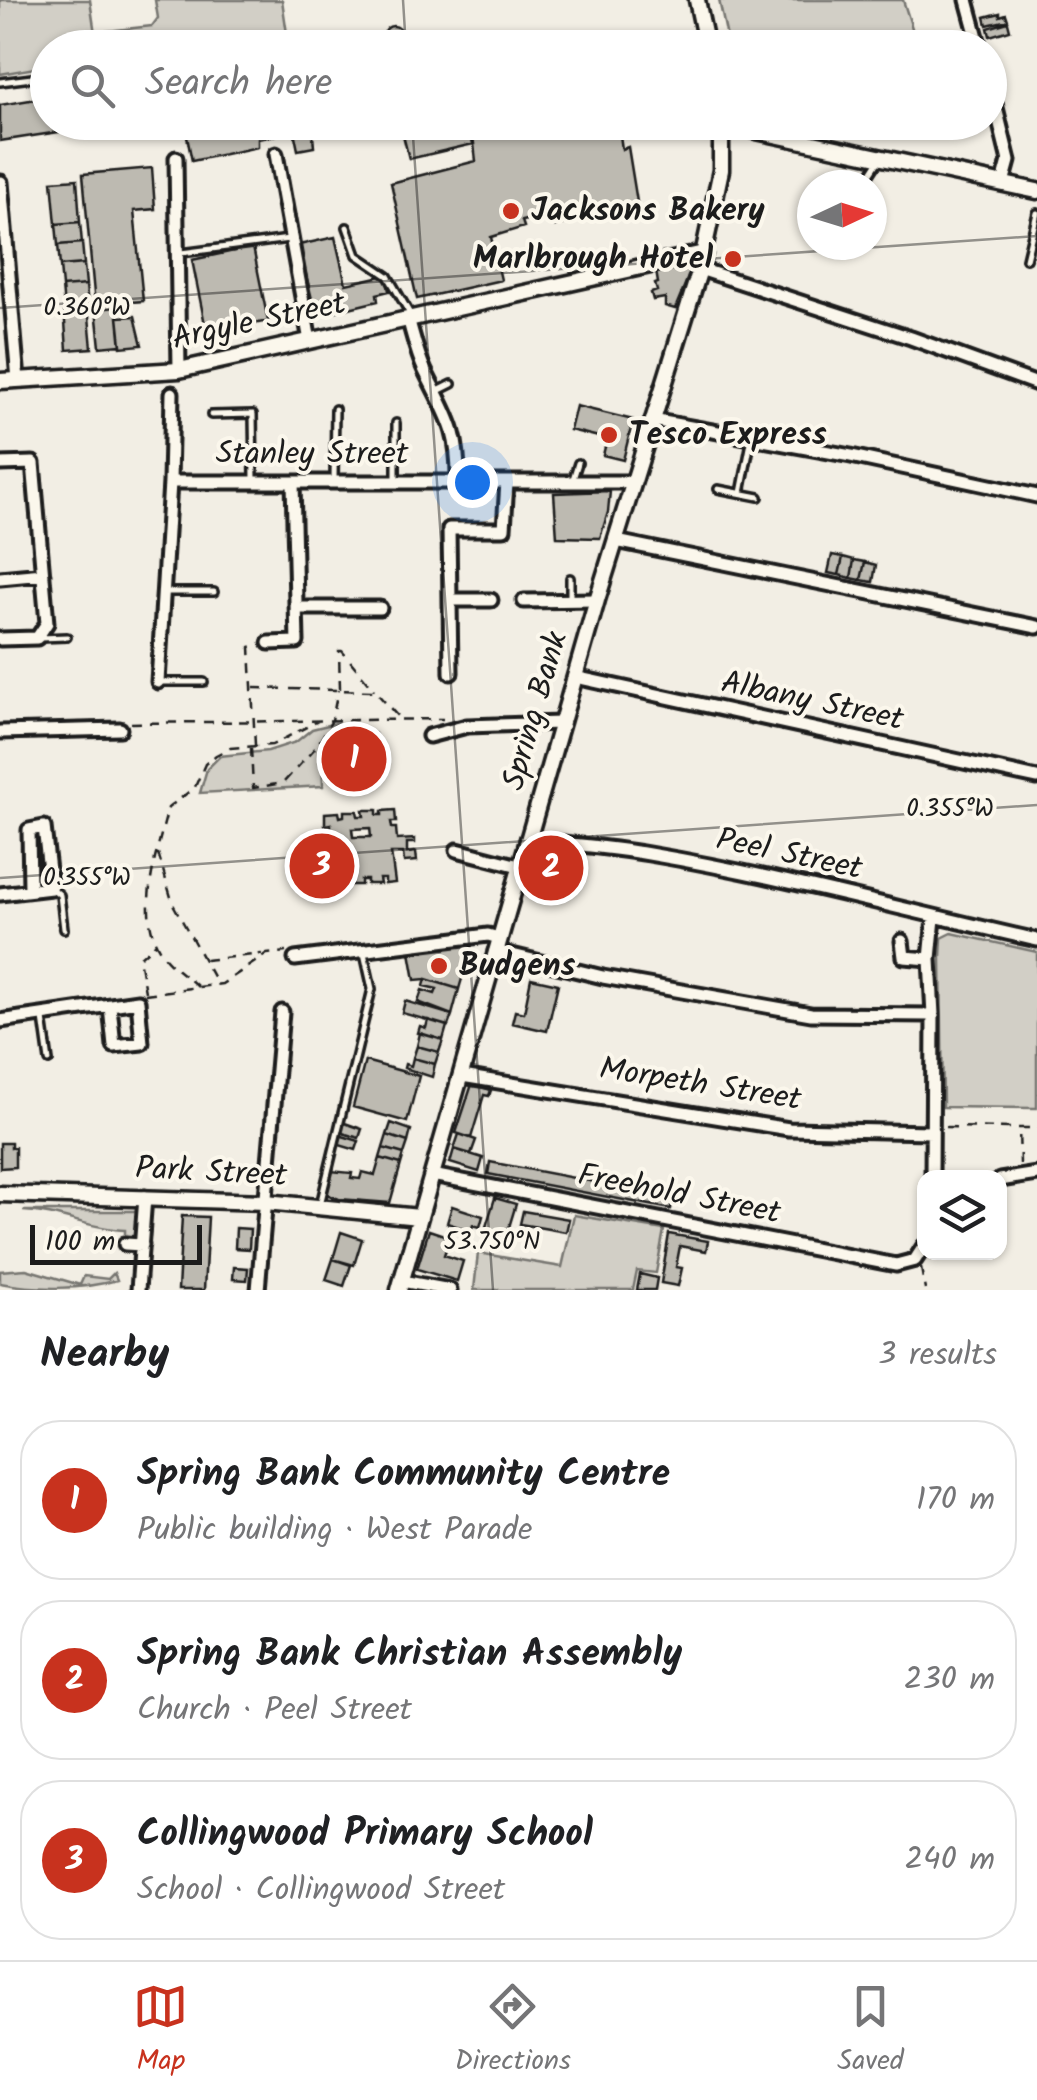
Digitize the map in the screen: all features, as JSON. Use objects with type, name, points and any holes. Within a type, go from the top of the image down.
[{"type":"street","points":[[697,0],[703,30]]},
{"type":"street","points":[[967,0],[975,30]]},
{"type":"street","name":"Spring Bank","points":[[401,1286],[597,600],[700,269],[721,170],[722,140]]},
{"type":"street","name":"Spring Bank","points":[[722,148],[726,140]]},
{"type":"street","points":[[806,140],[1037,191]]},
{"type":"street","points":[[1003,140],[1008,161],[1003,183]]},
{"type":"street","points":[[276,154],[310,341]]},
{"type":"street","points":[[176,158],[179,370]]},
{"type":"street","points":[[0,182],[18,380]]},
{"type":"street","name":"Argyle Street","points":[[0,382],[179,370],[704,253]]},
{"type":"street","points":[[700,269],[1037,384]]},
{"type":"street","points":[[410,317],[423,366],[453,422],[459,454],[458,482]]},
{"type":"street","name":"Stanley Street","points":[[158,682],[172,394]]},
{"type":"street","points":[[652,420],[1037,496]]},
{"type":"street","points":[[0,464],[33,463],[46,623],[37,638],[0,639]]},
{"type":"street","name":"Stanley Street","points":[[170,482],[634,482]]},
{"type":"street","points":[[269,643],[297,642],[294,482]]},
{"type":"street","points":[[451,674],[449,529],[504,529],[507,482]]},
{"type":"street","points":[[616,540],[1037,627]]},
{"type":"street","points":[[0,578],[43,574]]},
{"type":"street","points":[[450,600],[491,600]]},
{"type":"street","points":[[524,601],[597,600]]},
{"type":"street","points":[[297,608],[380,608]]},
{"type":"street","name":"Albany Street","points":[[575,677],[1037,778]]},
{"type":"street","points":[[429,736],[466,726],[561,723]]},
{"type":"street","points":[[0,732],[120,729]]},
{"type":"street","points":[[0,894],[51,888],[44,827],[29,830],[30,889]]},
{"type":"street","name":"Peel Street","points":[[527,840],[648,854],[880,902],[1037,940]]},
{"type":"street","points":[[457,850],[519,866]]},
{"type":"street","points":[[932,1170],[930,959],[934,918]]},
{"type":"street","points":[[295,959],[488,936],[497,945],[578,971],[812,1014],[933,1016]]},
{"type":"street","points":[[902,941],[904,957],[930,959]]},
{"type":"street","points":[[0,1021],[110,1006],[142,997],[142,1043],[114,1046],[110,1006]]},
{"type":"street","points":[[258,1290],[282,1012]]},
{"type":"street","name":"Morpeth Street","points":[[462,1076],[789,1129],[932,1130]]},
{"type":"street","points":[[1007,1179],[1037,1174]]},
{"type":"street","name":"Freehold Street","points":[[432,1175],[878,1262],[896,1265],[915,1260]]},
{"type":"street","name":"Park Street","points":[[0,1194],[266,1202],[419,1217]]},
{"type":"street","points":[[138,1290],[145,1197]]},
{"type":"street","points":[[125,1244],[142,1245]]},
{"type":"street","points":[[401,1286],[450,1290]]},
{"type":"lane","points":[[0,82],[30,78]]},
{"type":"lane","points":[[873,170],[881,156]]},
{"type":"lane","points":[[1026,258],[1037,213]]},
{"type":"lane","points":[[347,226],[357,256],[388,276],[410,317]]},
{"type":"lane","points":[[178,254],[291,238]]},
{"type":"lane","points":[[436,392],[452,384]]},
{"type":"lane","points":[[334,482],[335,409]]},
{"type":"lane","points":[[211,415],[253,414],[254,482]]},
{"type":"lane","points":[[396,423],[396,482]]},
{"type":"lane","points":[[741,493],[752,437]]},
{"type":"lane","points":[[572,482],[578,463]]},
{"type":"lane","points":[[718,489],[759,497]]},
{"type":"lane","points":[[570,578],[570,601]]},
{"type":"lane","points":[[164,592],[214,592]]},
{"type":"lane","points":[[37,638],[67,637]]},
{"type":"lane","points":[[158,682],[204,682]]},
{"type":"lane","points":[[51,888],[60,895],[64,929]]},
{"type":"lane","points":[[320,1207],[372,989],[363,950]]},
{"type":"lane","points":[[42,1015],[49,1061]]},
{"type":"path","points":[[269,643],[250,647],[254,688],[253,788],[275,787],[317,746],[332,720],[342,650],[400,720]]},
{"type":"path","points":[[254,688],[375,691]]},
{"type":"path","points":[[120,729],[120,723],[450,719]]},
{"type":"path","points":[[198,987],[180,973],[156,943],[149,902],[168,808],[195,787],[205,764],[230,748],[289,738],[318,721]]},
{"type":"path","points":[[158,852],[173,904],[218,985]]},
{"type":"path","points":[[156,943],[139,958],[142,997],[218,985],[267,954]]},
{"type":"path","points":[[204,960],[286,952],[295,959]]},
{"type":"path","points":[[1019,1128],[1020,1177]]},
{"type":"path","points":[[932,1130],[1037,1128]]},
{"type":"path","points":[[915,1260],[924,1272],[926,1290]]},
{"type":"shaded area","points":[[0,0],[90,0],[94,30],[30,30],[30,69],[0,74]]},
{"type":"shaded area","points":[[155,0],[282,0],[286,30],[115,30],[152,26],[158,18]]},
{"type":"shaded area","points":[[719,0],[903,0],[913,30],[725,30]]},
{"type":"shaded area","points":[[336,723],[322,742],[323,786],[200,793],[207,769],[220,756],[268,751],[296,742],[312,729]]},
{"type":"shaded area","points":[[952,933],[1037,952],[1037,1108],[943,1107],[941,957],[942,938]]},
{"type":"shaded area","points":[[23,1211],[141,1211],[138,1237],[125,1238],[125,1230]]},
{"type":"shaded area","points":[[574,1215],[664,1230],[656,1273],[637,1271],[633,1290],[474,1290],[478,1253],[562,1267]]},
{"type":"shaded area","points":[[26,1269],[80,1285],[84,1276],[108,1279],[114,1273],[117,1280],[59,1288],[0,1283],[0,1271]]},
{"type":"building","points":[[1006,14],[1008,20],[987,25],[985,17]]},
{"type":"building","points":[[1008,22],[1010,30],[988,30]]},
{"type":"building","points":[[30,100],[30,136],[0,141],[0,105]]},
{"type":"building","points":[[188,140],[258,140],[258,147],[192,161]]},
{"type":"building","points":[[296,140],[313,140],[314,147],[298,150]]},
{"type":"building","points":[[404,140],[472,140],[473,144],[409,159]]},
{"type":"building","name":"Jacksons Bakery","points":[[474,140],[621,140],[622,149],[628,147],[638,208],[555,226],[551,214],[522,221],[524,227],[491,237],[501,280],[417,299],[391,183],[476,161]]},
{"type":"building","points":[[152,168],[155,209],[134,211],[143,301],[95,305],[83,174]]},
{"type":"building","points":[[77,179],[80,222],[56,224],[52,181]]},
{"type":"building","points":[[80,222],[82,243],[58,245],[56,224]]},
{"type":"building","points":[[335,237],[346,284],[386,275],[389,291],[377,294],[378,301],[316,316],[299,245]]},
{"type":"building","points":[[82,243],[84,264],[60,266],[58,245]]},
{"type":"building","points":[[253,247],[268,321],[207,334],[192,260]]},
{"type":"building","points":[[688,263],[691,270],[675,309],[665,306],[665,298],[653,300],[651,293],[657,291],[658,283],[656,271]]},
{"type":"building","points":[[84,264],[86,285],[62,287],[60,266]]},
{"type":"building","points":[[86,285],[88,306],[64,308],[62,287]]},
{"type":"building","points":[[88,306],[92,348],[67,350],[64,308]]},
{"type":"building","points":[[117,307],[121,345],[100,347],[96,309]]},
{"type":"building","points":[[135,316],[142,345],[121,347],[118,317]]},
{"type":"building","name":"Tesco Express","points":[[576,406],[633,420],[623,460],[603,455],[607,439],[570,430]]},
{"type":"building","points":[[610,491],[600,538],[557,537],[554,493]]},
{"type":"building","points":[[832,555],[843,557],[839,575],[828,573]]},
{"type":"building","points":[[843,557],[854,560],[851,578],[839,575]]},
{"type":"building","points":[[854,560],[865,562],[861,580],[851,578]]},
{"type":"building","points":[[865,562],[876,565],[873,582],[861,580]]},
{"type":"building","points":[[375,734],[377,741],[379,772],[375,772],[375,778],[331,781],[330,737]]},
{"type":"building","points":[[363,810],[377,810],[377,815],[382,815],[382,811],[395,810],[396,822],[391,822],[397,840],[415,839],[415,843],[407,843],[407,853],[416,852],[417,861],[404,862],[403,853],[391,853],[395,883],[385,884],[385,879],[379,879],[380,884],[361,880],[361,885],[341,881],[342,885],[328,886],[327,874],[333,873],[333,868],[327,868],[327,857],[349,856],[349,841],[326,842],[326,830],[331,830],[331,824],[325,825],[325,813],[339,812],[340,817],[344,811],[357,811],[358,816],[364,816]],"holes":[[[370,828],[371,837],[353,837],[352,829]]]},
{"type":"building","name":"Budgens","points":[[472,944],[459,989],[426,979],[415,980],[410,952]]},
{"type":"building","points":[[531,978],[558,984],[547,1031],[512,1023],[515,1011],[524,1013]]},
{"type":"building","points":[[426,979],[459,989],[452,1015],[418,1002],[422,990],[435,994],[437,989],[424,986]]},
{"type":"building","points":[[405,1001],[452,1015],[448,1026],[402,1013]]},
{"type":"building","points":[[428,1020],[447,1026],[443,1040],[418,1033],[420,1026],[426,1028]]},
{"type":"building","points":[[420,1033],[443,1040],[439,1052],[417,1046]]},
{"type":"building","points":[[417,1046],[439,1052],[435,1064],[413,1058]]},
{"type":"building","points":[[413,1058],[435,1064],[432,1077],[404,1068],[405,1064],[411,1066]]},
{"type":"building","points":[[365,1061],[419,1076],[407,1122],[353,1107]]},
{"type":"building","points":[[472,1084],[491,1090],[489,1096],[484,1095],[471,1138],[456,1133]]},
{"type":"building","points":[[342,1122],[362,1129],[359,1138],[339,1132]]},
{"type":"building","points":[[391,1123],[411,1130],[408,1142],[387,1135]]},
{"type":"building","points":[[459,1134],[476,1140],[471,1154],[454,1149]]},
{"type":"building","points":[[339,1135],[359,1141],[356,1150],[336,1144]]},
{"type":"building","points":[[387,1135],[408,1142],[404,1154],[383,1148]]},
{"type":"building","points":[[0,1143],[15,1147],[15,1167],[0,1168]]},
{"type":"building","points":[[383,1148],[404,1154],[401,1164],[380,1158]]},
{"type":"building","points":[[454,1149],[483,1158],[479,1172],[450,1163]]},
{"type":"building","points":[[380,1158],[401,1164],[390,1203],[339,1199],[326,1194],[331,1171],[352,1173],[351,1178],[360,1179],[362,1172],[375,1175]]},
{"type":"building","points":[[490,1162],[673,1197],[671,1209],[488,1174]]},
{"type":"building","points":[[495,1198],[516,1204],[506,1237],[485,1230]]},
{"type":"building","points":[[452,1206],[483,1216],[480,1227],[473,1225],[471,1231],[447,1223]]},
{"type":"building","points":[[523,1211],[569,1219],[566,1232],[520,1224]]},
{"type":"building","points":[[182,1216],[208,1217],[204,1290],[178,1290]]},
{"type":"building","points":[[236,1228],[250,1229],[249,1249],[235,1248]]},
{"type":"building","points":[[429,1230],[450,1237],[444,1255],[463,1261],[457,1281],[417,1269]]},
{"type":"building","points":[[341,1232],[362,1239],[354,1265],[333,1259]]},
{"type":"building","points":[[669,1234],[708,1241],[706,1251],[680,1246],[676,1267],[682,1268],[678,1286],[661,1283]]},
{"type":"building","points":[[333,1259],[351,1265],[344,1286],[326,1280]]},
{"type":"building","points":[[234,1267],[248,1268],[247,1280],[233,1279]]},
{"type":"building","points":[[640,1274],[657,1278],[655,1290],[637,1290]]},
{"type":"place","name":"Jacksons Bakery","points":[[511,211]]},
{"type":"place","name":"Marlbrough Hotel","points":[[733,259]]},
{"type":"place","name":"Tesco Express","points":[[609,435]]},
{"type":"place","name":"Spring Bank Community Centre","points":[[354,759]]},
{"type":"place","name":"Collingwood Primary School","points":[[322,866]]},
{"type":"place","name":"Spring Bank Christian Assembly","points":[[551,868]]},
{"type":"place","name":"Budgens","points":[[439,966]]}]
